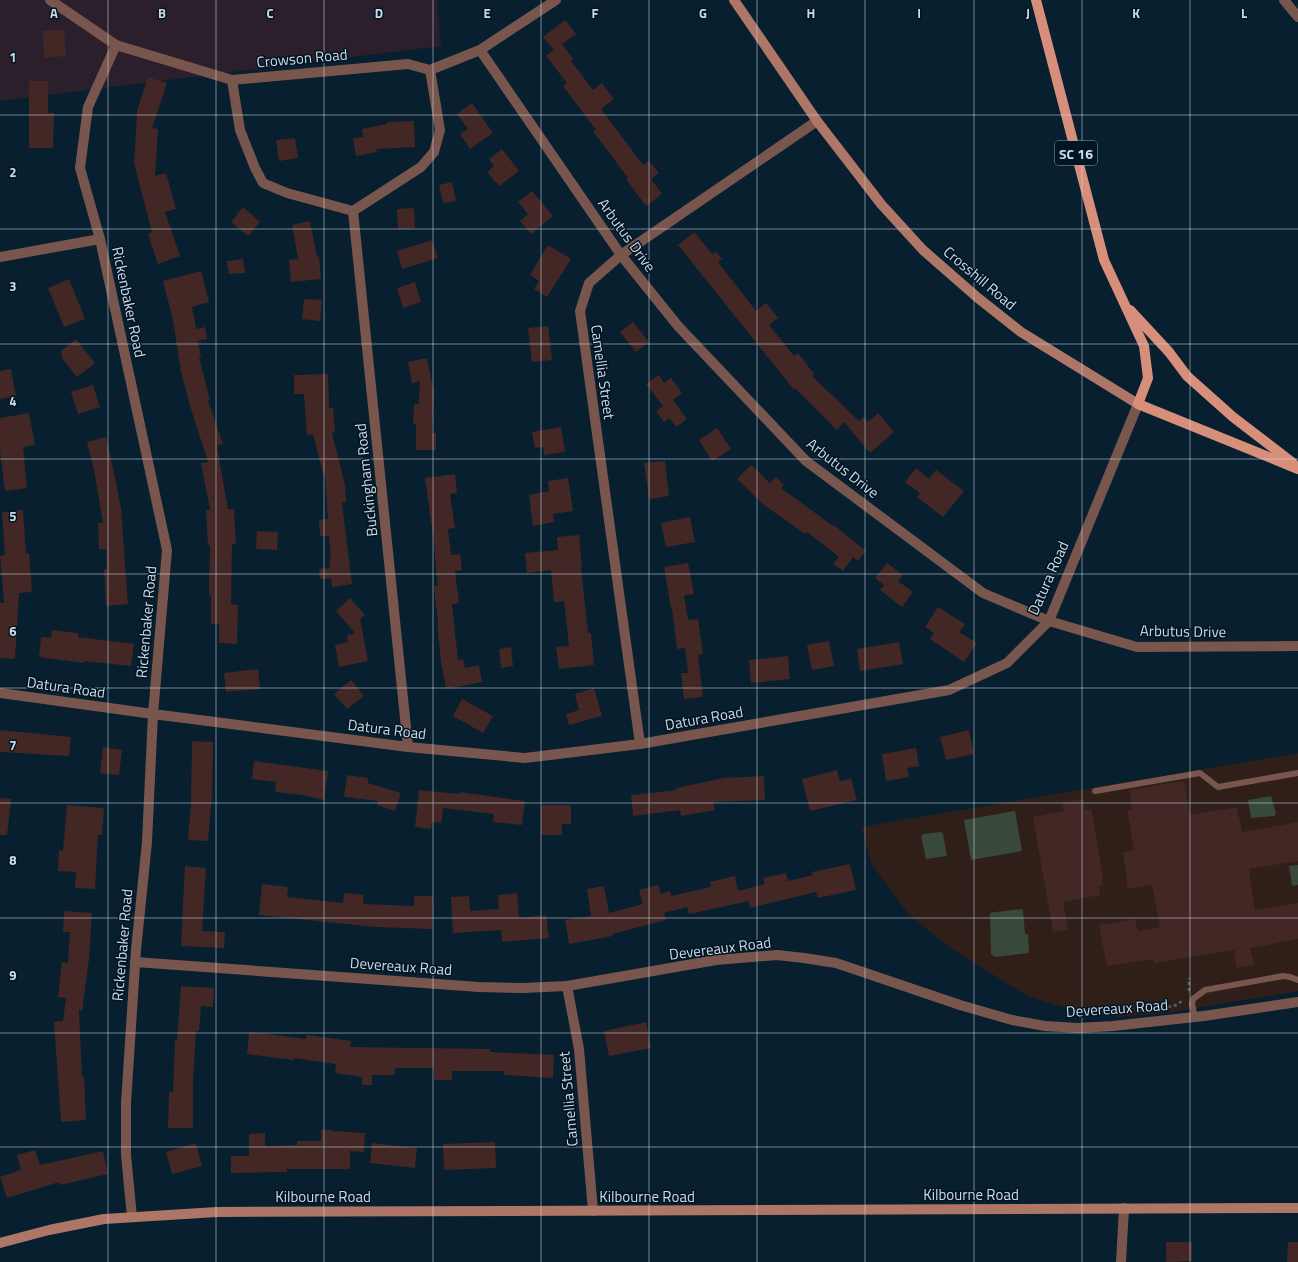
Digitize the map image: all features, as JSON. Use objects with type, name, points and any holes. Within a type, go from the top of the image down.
[{"type":"main road","name":"SC 16","points":[[1036,0],[1104,260],[1123,303],[1169,352],[1187,376],[1233,417],[1298,468]]},
{"type":"main road","name":"Datura Road","points":[[1123,303],[1144,346],[1148,378],[1138,404]]},
{"type":"main road","name":"Crosshill Road","points":[[1138,404],[1298,468]]},
{"type":"street","name":"Crowson Road","points":[[50,0],[116,46],[232,80],[408,64],[430,70]]},
{"type":"street","points":[[232,80],[240,130],[255,168],[263,183],[287,193],[353,211],[421,167],[434,152],[440,130],[430,70],[480,50],[556,0]]},
{"type":"street","name":"Crosshill Road","points":[[734,0],[817,121],[881,204],[924,250],[978,298],[1021,332],[1138,404]]},
{"type":"street","points":[[1284,0],[1298,17]]},
{"type":"street","name":"Rickenbaker Road","points":[[116,46],[88,107],[80,168],[100,238],[167,550],[153,714],[146,842],[135,962],[125,1127],[126,1156],[132,1216]]},
{"type":"street","name":"Arbutus Drive","points":[[480,50],[621,255],[678,326],[806,461],[983,593],[1049,621],[1137,647],[1298,646]]},
{"type":"street","name":"Camellia Street","points":[[640,744],[580,310],[589,283],[621,255],[817,121]]},
{"type":"street","name":"Buckingham Road","points":[[353,211],[408,747]]},
{"type":"street","points":[[0,257],[100,238]]},
{"type":"street","name":"Datura Road","points":[[0,693],[408,747],[525,758],[640,744],[949,690],[1007,663],[1049,621],[1138,404]]},
{"type":"street","name":"Devereaux Road","points":[[135,962],[479,987],[523,988],[567,986],[716,960],[777,955],[836,963],[867,972],[960,1005],[1012,1020],[1045,1026],[1078,1028],[1113,1026],[1194,1017],[1298,1002]]},
{"type":"street","name":"Camellia Street","points":[[567,986],[579,1049],[593,1211]]},
{"type":"street","points":[[1121,1262],[1124,1208]]},
{"type":"street","name":"Kilbourne Road","points":[[0,1243],[72,1224],[132,1216],[217,1212],[1298,1208]]},
{"type":"lane","points":[[1095,791],[1200,773],[1218,787],[1298,773]]},
{"type":"lane","points":[[1194,1017],[1192,1004],[1193,999],[1204,990],[1283,976],[1298,980]]},
{"type":"path","points":[[1187,995],[1189,990],[1189,978]]},
{"type":"path","points":[[1168,1008],[1177,1005],[1185,998]]},
{"type":"shaded area","points":[[0,0],[437,0],[441,46],[0,101]]},
{"type":"shaded area","points":[[1298,753],[1298,991],[1171,1012],[1118,1017],[1080,1012],[1027,996],[952,949],[909,915],[872,865],[861,827]]},
{"type":"green space","points":[[1271,796],[1276,814],[1274,816],[1251,818],[1248,800]]},
{"type":"green space","points":[[1015,811],[1022,851],[971,860],[964,820]]},
{"type":"green space","points":[[941,832],[943,834],[947,856],[926,859],[921,836],[923,834]]},
{"type":"green space","points":[[1298,865],[1298,885],[1292,886],[1289,866]]},
{"type":"green space","points":[[1023,909],[1025,934],[1028,934],[1029,953],[995,957],[991,954],[990,913]]},
{"type":"building","points":[[565,20],[576,34],[562,44],[573,59],[571,61],[593,90],[602,83],[614,99],[601,109],[643,165],[649,161],[659,173],[651,179],[662,194],[646,206],[626,179],[628,178],[593,131],[596,130],[563,86],[567,83],[546,56],[554,50],[543,37]]},
{"type":"building","points":[[64,30],[66,56],[44,58],[43,31]]},
{"type":"building","points":[[148,77],[167,83],[152,128],[158,129],[155,176],[166,173],[176,209],[165,212],[180,256],[158,264],[148,234],[152,232],[134,163],[136,114]]},
{"type":"building","points":[[29,81],[48,81],[48,113],[54,113],[53,148],[29,148]]},
{"type":"building","points":[[472,103],[493,133],[470,149],[460,134],[468,129],[457,114]]},
{"type":"building","points":[[414,121],[415,147],[376,149],[377,152],[356,156],[353,138],[363,137],[362,129],[387,124],[387,122]]},
{"type":"building","points":[[295,138],[298,158],[279,161],[276,140]]},
{"type":"building","points":[[502,149],[519,171],[499,186],[487,172],[494,166],[489,159]]},
{"type":"building","points":[[452,182],[456,201],[443,203],[439,185]]},
{"type":"building","points":[[532,191],[553,216],[531,234],[520,221],[528,214],[518,202]]},
{"type":"building","points":[[243,207],[260,222],[248,236],[231,222]]},
{"type":"building","points":[[414,208],[415,228],[398,229],[397,209]]},
{"type":"building","points":[[310,221],[317,257],[319,257],[321,279],[291,282],[289,260],[298,259],[292,225]]},
{"type":"building","points":[[694,232],[712,254],[716,252],[722,259],[718,262],[756,311],[766,303],[778,318],[769,325],[794,356],[798,353],[814,374],[812,376],[859,421],[864,417],[868,422],[878,413],[894,432],[870,453],[844,422],[837,430],[796,389],[794,390],[678,245]]},
{"type":"building","points":[[432,240],[438,258],[402,269],[397,251]]},
{"type":"building","points":[[548,245],[571,259],[547,297],[534,289],[539,281],[530,275]]},
{"type":"building","points":[[243,259],[245,273],[229,274],[227,261]]},
{"type":"building","points":[[201,271],[209,302],[192,307],[196,329],[205,327],[207,339],[198,341],[201,357],[199,357],[210,400],[208,401],[223,444],[217,446],[228,509],[234,509],[236,544],[232,544],[231,604],[238,605],[237,644],[219,643],[219,624],[211,624],[211,595],[209,595],[210,545],[208,545],[206,510],[210,510],[201,463],[208,462],[181,372],[173,320],[163,281]]},
{"type":"building","points":[[69,279],[85,319],[64,327],[48,288]]},
{"type":"building","points":[[415,282],[421,302],[403,308],[397,288]]},
{"type":"building","points":[[304,299],[322,300],[320,321],[302,319]]},
{"type":"building","points":[[633,322],[649,342],[636,352],[620,332]]},
{"type":"building","points":[[548,326],[552,360],[532,362],[528,328]]},
{"type":"building","points":[[76,339],[95,363],[77,377],[62,358],[61,351]]},
{"type":"building","points":[[427,358],[434,393],[432,433],[436,433],[436,450],[416,450],[416,424],[413,424],[414,404],[419,404],[420,381],[412,383],[408,362]]},
{"type":"building","points":[[11,369],[16,396],[0,399],[0,371]]},
{"type":"building","points":[[328,374],[329,408],[333,408],[335,432],[332,433],[345,485],[346,502],[342,503],[352,584],[332,587],[331,578],[320,579],[319,569],[330,568],[329,559],[331,559],[329,536],[320,536],[319,520],[328,519],[325,473],[323,473],[313,434],[307,435],[304,394],[294,394],[294,375]]},
{"type":"building","points":[[659,375],[664,383],[671,378],[682,393],[673,400],[687,419],[676,427],[669,418],[664,422],[656,411],[663,406],[646,384]]},
{"type":"building","points":[[93,385],[100,407],[78,414],[71,392]]},
{"type":"building","points":[[29,413],[35,445],[23,447],[27,488],[5,491],[0,451],[0,418]]},
{"type":"building","points":[[561,427],[565,452],[544,455],[543,447],[535,448],[532,432]]},
{"type":"building","points":[[717,428],[731,449],[712,461],[699,440]]},
{"type":"building","points":[[106,437],[121,509],[128,604],[106,606],[104,569],[107,569],[106,549],[99,549],[98,523],[103,523],[94,470],[87,442]]},
{"type":"building","points":[[665,461],[669,496],[649,499],[644,463]]},
{"type":"building","points":[[751,465],[770,483],[776,477],[784,485],[781,488],[833,526],[834,525],[866,551],[858,561],[853,557],[843,571],[833,564],[839,557],[807,532],[805,534],[764,505],[737,479]]},
{"type":"building","points":[[916,468],[929,479],[936,470],[964,491],[943,517],[917,497],[920,493],[905,482]]},
{"type":"building","points":[[455,474],[457,493],[450,494],[455,528],[448,529],[451,555],[460,554],[462,570],[455,571],[459,603],[452,604],[458,660],[463,659],[465,668],[479,665],[482,682],[446,689],[441,661],[434,586],[438,586],[435,549],[425,478]]},
{"type":"building","points":[[568,478],[573,511],[553,514],[554,522],[533,526],[529,495],[549,491],[548,481]]},
{"type":"building","points":[[23,510],[26,554],[29,553],[32,592],[19,593],[15,659],[0,658],[0,603],[4,603],[0,556],[5,555],[2,512]]},
{"type":"building","points":[[690,517],[695,542],[666,547],[661,523]]},
{"type":"building","points":[[257,531],[278,532],[277,550],[256,549]]},
{"type":"building","points":[[579,535],[588,633],[591,633],[594,665],[559,669],[556,647],[569,646],[564,601],[554,602],[551,570],[527,573],[525,553],[558,550],[557,537]]},
{"type":"building","points":[[688,563],[694,594],[684,596],[688,620],[698,619],[703,654],[698,655],[703,697],[684,699],[681,673],[688,673],[685,648],[677,649],[672,608],[664,567]]},
{"type":"building","points":[[887,563],[903,575],[898,581],[913,592],[902,607],[880,590],[884,585],[875,578]]},
{"type":"building","points":[[350,598],[365,615],[360,619],[368,661],[339,667],[335,645],[348,642],[347,635],[355,633],[336,611]]},
{"type":"building","points":[[938,607],[965,624],[959,632],[977,643],[964,662],[930,639],[934,633],[925,627]]},
{"type":"building","points":[[52,630],[78,633],[78,637],[134,644],[131,666],[84,661],[84,663],[39,657],[41,637],[51,638]]},
{"type":"building","points":[[829,641],[834,666],[812,670],[807,645]]},
{"type":"building","points":[[899,642],[903,664],[860,671],[857,649]]},
{"type":"building","points":[[511,647],[513,666],[501,668],[499,649]]},
{"type":"building","points":[[788,656],[790,679],[751,683],[749,660]]},
{"type":"building","points":[[258,669],[260,689],[226,692],[224,673]]},
{"type":"building","points":[[351,680],[364,696],[347,709],[334,694]]},
{"type":"building","points":[[594,688],[602,716],[569,725],[566,714],[579,710],[575,694]]},
{"type":"building","points":[[462,699],[493,716],[483,733],[453,716]]},
{"type":"building","points":[[0,730],[71,737],[69,756],[0,752]]},
{"type":"building","points":[[969,730],[974,754],[946,760],[940,737]]},
{"type":"building","points":[[192,741],[213,742],[212,797],[208,841],[188,840],[191,803]]},
{"type":"building","points":[[103,747],[122,750],[119,775],[100,773]]},
{"type":"building","points":[[916,748],[919,766],[907,768],[909,777],[886,781],[882,754]]},
{"type":"building","points":[[254,761],[328,771],[324,800],[302,795],[275,792],[276,782],[252,779]]},
{"type":"building","points":[[837,770],[840,781],[851,779],[857,800],[810,811],[802,779]]},
{"type":"building","points":[[347,775],[368,778],[368,783],[401,793],[395,811],[377,805],[378,801],[344,797]]},
{"type":"building","points":[[764,776],[765,800],[713,802],[715,810],[681,816],[680,810],[633,816],[631,795],[677,790],[676,788],[724,778]]},
{"type":"building","points":[[1184,781],[1190,815],[1237,807],[1242,832],[1298,822],[1298,861],[1249,869],[1255,910],[1298,903],[1298,939],[1250,948],[1254,965],[1237,968],[1234,950],[1154,963],[1153,959],[1107,966],[1099,925],[1135,919],[1138,931],[1160,927],[1152,885],[1128,889],[1123,852],[1134,850],[1127,811],[1132,809],[1129,790]]},
{"type":"building","points":[[419,790],[460,794],[460,792],[525,801],[522,825],[493,822],[494,814],[443,808],[441,823],[432,822],[431,829],[415,827]]},
{"type":"building","points":[[0,798],[11,799],[7,835],[0,835]]},
{"type":"building","points":[[1083,799],[1085,810],[1091,809],[1103,885],[1099,886],[1100,895],[1063,902],[1068,929],[1053,932],[1033,817],[1064,811],[1062,803]]},
{"type":"building","points":[[67,805],[104,808],[102,835],[98,835],[95,889],[75,888],[76,872],[58,871],[59,850],[63,851]]},
{"type":"building","points":[[541,805],[571,805],[571,824],[562,824],[562,835],[541,835]]},
{"type":"building","points":[[850,864],[856,890],[818,898],[816,892],[750,908],[749,901],[689,914],[687,907],[664,913],[666,920],[612,934],[613,936],[569,944],[565,920],[591,916],[587,889],[604,886],[609,913],[643,904],[639,890],[658,885],[661,894],[670,891],[671,896],[711,887],[710,882],[735,876],[738,891],[765,884],[763,878],[786,873],[788,881],[813,875],[812,872]]},
{"type":"building","points":[[185,866],[206,868],[202,931],[225,932],[224,948],[181,946]]},
{"type":"building","points":[[262,884],[288,887],[287,897],[343,903],[344,893],[364,895],[363,904],[414,906],[414,896],[433,896],[432,929],[376,927],[259,915]]},
{"type":"building","points":[[517,893],[519,918],[546,915],[549,938],[502,942],[501,930],[453,933],[451,897],[469,896],[470,911],[499,909],[498,895]]},
{"type":"building","points":[[64,911],[92,913],[89,959],[82,1011],[79,1010],[82,1077],[84,1077],[86,1120],[61,1122],[54,1022],[63,1021],[66,998],[58,997],[62,962],[68,963],[70,932],[63,932]]},
{"type":"building","points":[[181,986],[214,988],[213,1007],[201,1006],[199,1031],[196,1031],[193,1080],[193,1128],[168,1128],[169,1092],[173,1092],[175,1040],[177,1040]]},
{"type":"building","points":[[646,1022],[651,1048],[609,1056],[604,1031]]},
{"type":"building","points":[[249,1032],[306,1039],[307,1035],[351,1041],[350,1047],[490,1049],[490,1052],[554,1055],[553,1078],[504,1075],[504,1071],[452,1071],[452,1080],[434,1080],[434,1068],[395,1068],[395,1075],[372,1075],[372,1085],[362,1085],[362,1077],[335,1073],[336,1064],[294,1058],[294,1060],[247,1054]]},
{"type":"building","points":[[321,1130],[365,1133],[364,1152],[350,1151],[350,1169],[287,1169],[287,1172],[231,1173],[231,1156],[249,1156],[249,1134],[265,1133],[265,1146],[297,1145],[297,1141],[321,1141]]},
{"type":"building","points":[[495,1142],[496,1168],[444,1170],[443,1144]]},
{"type":"building","points":[[196,1143],[202,1166],[172,1174],[166,1152]]},
{"type":"building","points":[[372,1143],[417,1148],[415,1168],[370,1163]]},
{"type":"building","points":[[35,1150],[40,1165],[103,1151],[108,1174],[60,1185],[59,1182],[7,1198],[0,1177],[21,1170],[17,1155]]},
{"type":"building","points":[[1166,1242],[1192,1242],[1192,1261],[1166,1262]]},
{"type":"building","points":[[1288,1242],[1298,1242],[1298,1262],[1287,1262]]}]
